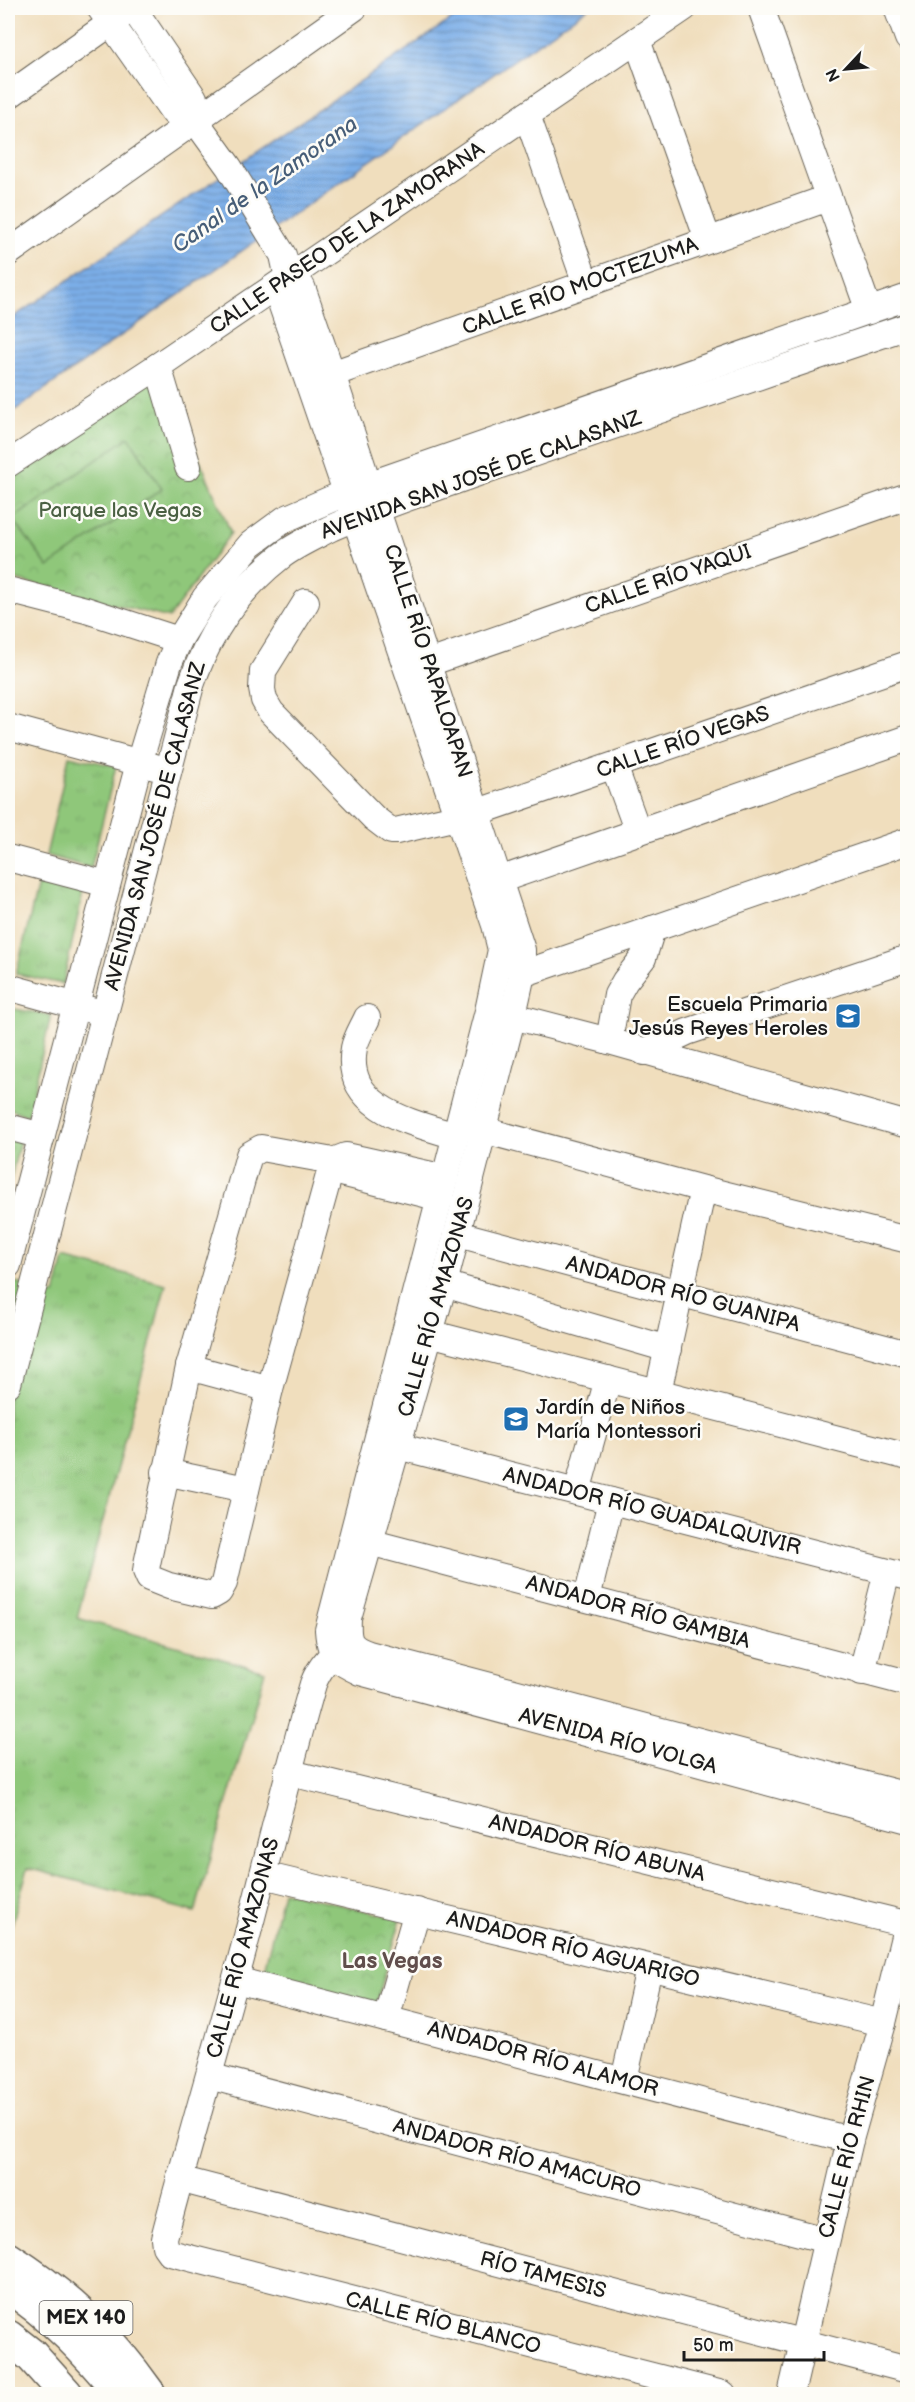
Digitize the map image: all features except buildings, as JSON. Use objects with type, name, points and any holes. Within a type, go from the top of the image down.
[{"type":"main road","name":"MEX 140","points":[[10,2302],[34,2276],[83,2315],[121,2355],[149,2394]]},
{"type":"main road","name":"MEX 140","points":[[10,2302],[31,2355],[66,2394]]},
{"type":"main road","name":"MEX 140","points":[[10,2302],[95,2394]]},
{"type":"main road","name":"MEX 140","points":[[10,2302],[66,2333],[122,2394]]},
{"type":"street","points":[[8,96],[106,15],[132,8]]},
{"type":"street","name":"CALLE RÍO PAPALOAPAN","points":[[132,8],[194,98],[195,120],[229,167],[284,255],[288,278],[279,297],[353,518],[468,815],[491,883],[495,925],[515,958]]},
{"type":"street","points":[[8,253],[354,8]]},
{"type":"street","name":"CALLE PASEO DE LA ZAMORANA","points":[[8,464],[158,366],[684,8]]},
{"type":"street","points":[[761,8],[869,311]]},
{"type":"street","points":[[897,8],[908,38]]},
{"type":"street","name":"CALLE RÍO PAPALOAPAN","points":[[106,15],[174,113],[195,120]]},
{"type":"street","points":[[637,40],[708,240]]},
{"type":"street","points":[[527,115],[586,284]]},
{"type":"street","name":"CALLE RÍO MOCTEZUMA","points":[[332,374],[828,198]]},
{"type":"street","name":"CALLE RÍO PAPALOAPAN","points":[[288,278],[302,287],[370,483],[429,663],[468,815]]},
{"type":"street","name":"AVENIDA SAN JOSÉ DE CALASANZ","points":[[8,1262],[139,763],[169,663],[179,640],[205,598],[251,544],[285,519],[370,483],[908,297]]},
{"type":"street","name":"AVENIDA SAN JOSÉ DE CALASANZ","points":[[8,1384],[167,770],[199,662],[212,635],[231,607],[280,556],[304,541],[353,518],[640,416],[908,326]]},
{"type":"street","points":[[158,366],[188,467]]},
{"type":"street","name":"CALLE RÍO YAQUI","points":[[429,663],[908,496]]},
{"type":"street","points":[[8,590],[86,610],[179,640]]},
{"type":"street","name":"CALLE RÍO VEGAS","points":[[306,602],[263,671],[264,700],[271,712],[374,818],[391,831],[468,815],[908,664]]},
{"type":"street","points":[[8,728],[167,770]]},
{"type":"street","points":[[491,883],[908,738]]},
{"type":"street","points":[[614,766],[638,832]]},
{"type":"street","points":[[515,958],[652,929],[908,841]]},
{"type":"street","points":[[8,858],[107,884]]},
{"type":"street","points":[[609,1041],[617,995],[643,958],[652,929]]},
{"type":"street","name":"CALLE RÍO AMAZONAS","points":[[165,2246],[164,2238],[179,2179],[264,1875],[287,1772],[318,1670],[341,1648],[397,1446],[442,1188],[488,1011],[515,958]]},
{"type":"street","name":"CALLE RÍO AMAZONAS","points":[[341,1648],[328,1630],[410,1361],[429,1333],[458,1234],[513,1015],[515,958]]},
{"type":"street","points":[[644,1052],[687,1032],[908,958]]},
{"type":"street","points":[[8,987],[104,1014]]},
{"type":"street","points":[[488,1011],[513,1015],[609,1041],[908,1125]]},
{"type":"street","points":[[367,1018],[354,1047],[353,1070],[362,1090],[380,1107],[405,1120],[458,1130],[484,1131],[908,1240]]},
{"type":"street","points":[[8,1127],[42,1136]]},
{"type":"street","points":[[333,1161],[270,1389],[224,1583],[219,1592],[212,1596],[169,1586],[149,1578],[146,1571],[165,1472],[189,1367],[249,1155],[261,1148],[333,1161],[346,1156],[442,1188]]},
{"type":"street","points":[[658,1392],[703,1189]]},
{"type":"street","name":"ANDADOR RÍO GUANIPA","points":[[458,1234],[908,1354]]},
{"type":"street","points":[[8,1262],[38,1268]]},
{"type":"street","points":[[444,1284],[668,1349]]},
{"type":"street","points":[[429,1333],[908,1457]]},
{"type":"street","points":[[189,1367],[270,1389]]},
{"type":"street","points":[[577,1492],[608,1379]]},
{"type":"street","name":"ANDADOR RÍO GUADALQUIVIR","points":[[397,1446],[897,1574]]},
{"type":"street","points":[[165,1472],[246,1489]]},
{"type":"street","points":[[587,1598],[611,1501]]},
{"type":"street","name":"ANDADOR RÍO GAMBIA","points":[[369,1542],[908,1683]]},
{"type":"street","points":[[862,1672],[897,1574]]},
{"type":"street","name":"AVENIDA RÍO VOLGA","points":[[908,1796],[356,1650],[341,1648],[339,1662],[360,1672],[908,1820]]},
{"type":"street","name":"ANDADOR RÍO ABUNA","points":[[287,1772],[907,1922]]},
{"type":"street","name":"ANDADOR RÍO AGUARIGO","points":[[264,1875],[883,2023]]},
{"type":"street","points":[[386,2019],[417,1911]]},
{"type":"street","name":"CALLE RÍO RHIN","points":[[790,2394],[849,2140],[883,2023],[907,1922]]},
{"type":"street","points":[[624,2080],[649,1968]]},
{"type":"street","name":"ANDADOR RÍO ALAMOR","points":[[236,1980],[849,2140]]},
{"type":"street","name":"ANDADOR RÍO AMACURO","points":[[209,2076],[826,2240]]},
{"type":"street","name":"RÍO TAMESIS","points":[[179,2179],[908,2370]]},
{"type":"street","name":"CALLE RÍO BLANCO","points":[[165,2246],[170,2253],[723,2394]]},
{"type":"green space","name":"Parque las Vegas","points":[[161,369],[231,533],[169,618],[8,578],[8,472]]},
{"type":"green space","points":[[129,437],[162,489],[48,567],[13,519]]},
{"type":"green space","points":[[69,756],[116,766],[91,868],[46,855]]},
{"type":"green space","points":[[39,880],[83,893],[63,984],[16,974]]},
{"type":"green space","points":[[8,1008],[51,1015],[28,1116],[8,1108]]},
{"type":"green space","points":[[8,1138],[20,1140],[8,1190]]},
{"type":"green space","points":[[64,1258],[166,1284],[77,1618],[265,1671],[195,1912],[28,1868],[8,1938],[8,1280],[55,1295]]},
{"type":"green space","points":[[283,1891],[401,1919],[375,2008],[263,1974]]},
{"type":"water","name":"Canal de la Zamorana","points":[[468,8],[588,8],[8,415],[8,321]]},
{"type":"place","name":"Escuela Primaria Jesús Reyes Heroles","points":[[848,1016]]},
{"type":"place","name":"Jardín de Niños María Montessori","points":[[516,1419]]},
{"type":"district","name":"Las Vegas","points":[[392,1961]]}]
